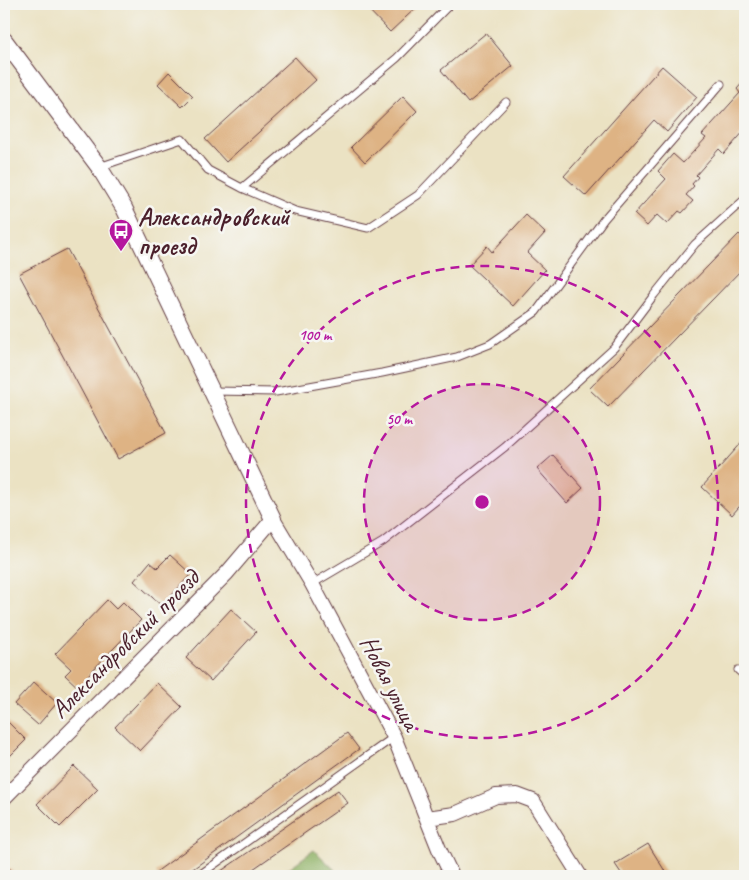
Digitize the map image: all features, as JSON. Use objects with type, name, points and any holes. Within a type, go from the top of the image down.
[{"type":"street","points":[[4,40],[99,167],[124,208],[273,519]]},
{"type":"street","name":"Новая улица","points":[[273,519],[312,584],[394,737],[452,876]]},
{"type":"street","name":"Александровский проезд","points":[[4,798],[228,573],[273,519]]},
{"type":"street","points":[[427,818],[455,814],[496,796],[517,795],[533,801],[580,876]]},
{"type":"lane","points":[[242,188],[397,58],[450,4]]},
{"type":"lane","points":[[211,391],[276,392],[457,357],[490,344],[536,312],[604,219],[721,84]]},
{"type":"lane","points":[[99,167],[182,139],[208,170],[242,188],[294,211],[368,228],[418,195],[506,102]]},
{"type":"lane","points":[[312,584],[383,542],[505,447],[614,348],[695,244],[745,199]]},
{"type":"lane","points":[[738,670],[745,676]]},
{"type":"lane","points":[[198,876],[394,737]]},
{"type":"green space","points":[[314,850],[341,876],[278,876]]},
{"type":"building","points":[[363,4],[420,4],[390,32]]},
{"type":"building","points":[[486,33],[513,66],[468,103],[441,70]]},
{"type":"building","points":[[295,57],[316,80],[226,162],[205,139]]},
{"type":"building","points":[[662,66],[697,97],[667,132],[654,120],[586,196],[564,176]]},
{"type":"building","points":[[169,72],[193,96],[182,107],[158,84]]},
{"type":"building","points":[[745,80],[745,130],[724,154],[719,149],[696,175],[698,177],[692,184],[694,186],[686,195],[693,201],[682,213],[679,211],[667,224],[657,215],[647,226],[634,214],[666,179],[658,171],[673,154],[683,163],[706,138],[702,135],[740,93],[737,89]]},
{"type":"building","points":[[403,96],[417,111],[365,162],[351,147]]},
{"type":"building","points":[[526,215],[545,233],[527,253],[545,270],[513,306],[469,265],[487,246],[492,252]]},
{"type":"building","points":[[739,234],[745,240],[745,266],[608,407],[589,389]]},
{"type":"building","points":[[67,249],[166,433],[118,459],[19,274]]},
{"type":"building","points":[[745,439],[745,500],[732,515],[702,487]]},
{"type":"building","points":[[553,455],[583,488],[567,503],[537,469]]},
{"type":"building","points":[[170,555],[191,574],[162,606],[134,581],[150,562],[157,568]]},
{"type":"building","points":[[107,600],[116,609],[123,602],[141,620],[88,675],[92,680],[82,691],[65,675],[71,669],[55,654]]},
{"type":"building","points":[[231,609],[256,632],[211,681],[186,658]]},
{"type":"building","points":[[34,682],[57,703],[38,725],[14,704]]},
{"type":"building","points":[[157,683],[182,707],[140,751],[115,727]]},
{"type":"building","points":[[4,718],[26,740],[4,762]]},
{"type":"building","points":[[347,733],[359,749],[183,876],[159,876],[156,872]]},
{"type":"building","points":[[74,766],[98,789],[60,827],[37,804]]},
{"type":"building","points":[[338,790],[348,803],[243,876],[214,876]]},
{"type":"building","points":[[648,844],[668,876],[623,876],[615,864]]},
{"type":"building","points":[[4,863],[13,872],[9,876],[4,876]]},
{"type":"place","name":"Александровский проезд","points":[[121,252]]}]
